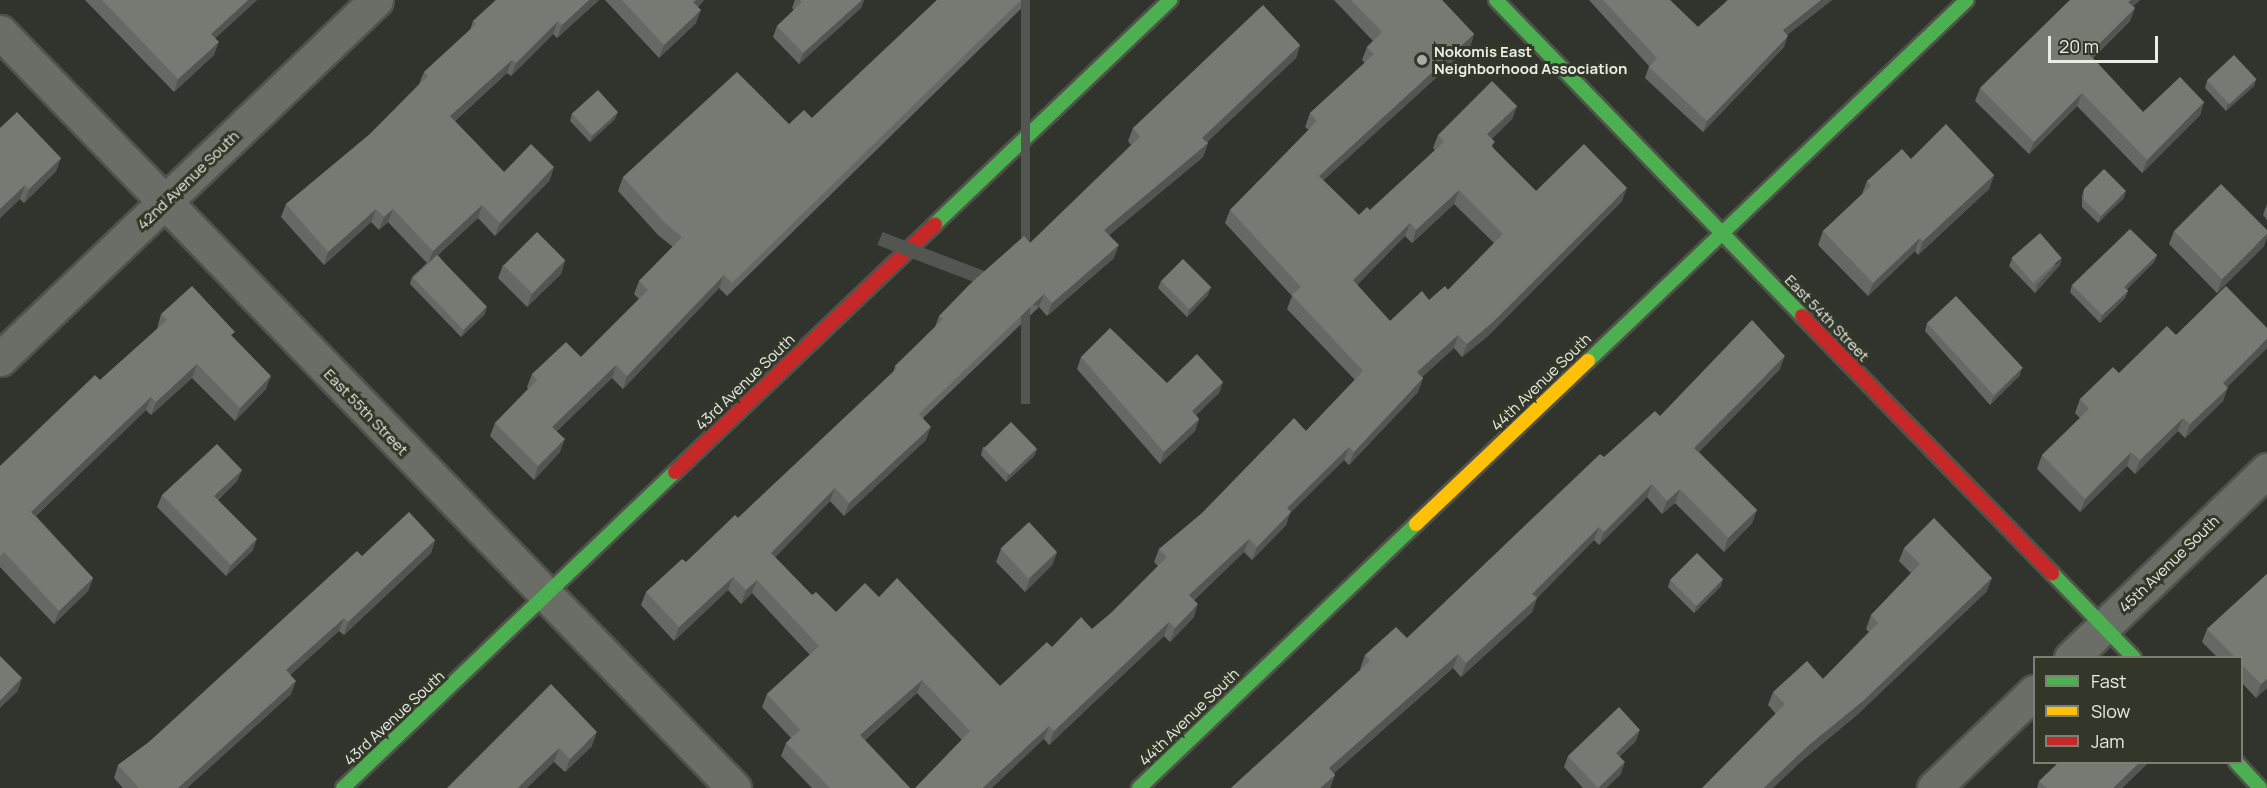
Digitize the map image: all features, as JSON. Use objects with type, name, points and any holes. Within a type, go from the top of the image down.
[{"type":"street","name":"42nd Avenue South","points":[[0,359],[376,0]]},
{"type":"street","name":"43rd Avenue South","points":[[344,788],[1170,0]]},
{"type":"street","name":"East 54th Street","points":[[1496,0],[2133,656]]},
{"type":"street","name":"44th Avenue South","points":[[1139,788],[1967,0]]},
{"type":"street","name":"East 55th Street","points":[[0,32],[545,596],[735,788]]},
{"type":"street","name":"45th Avenue South","points":[[2072,656],[2267,470]]},
{"type":"street","points":[[1934,788],[2033,694]]},
{"type":"street","points":[[2238,764],[2260,788]]},
{"type":"building","points":[[102,0],[248,0],[211,34],[219,42],[178,79]]},
{"type":"building","points":[[496,0],[589,0],[562,25],[558,21],[516,63],[512,60],[450,116],[504,172],[531,144],[554,167],[500,223],[482,205],[433,251],[393,209],[384,217],[376,209],[328,252],[286,204],[370,134],[428,76],[424,72],[476,24],[473,21]]},
{"type":"building","points":[[622,0],[696,0],[693,2],[701,10],[664,45]]},
{"type":"building","points":[[800,0],[862,0],[803,53],[777,26],[802,2]]},
{"type":"building","points":[[937,0],[1021,0],[732,283],[724,275],[627,376],[616,365],[552,427],[565,439],[538,466],[495,423],[537,380],[532,374],[566,342],[581,357],[648,290],[639,281],[682,237],[664,222],[623,177],[737,72],[789,124],[804,110],[812,118]]},
{"type":"building","points":[[1351,0],[1442,0],[1474,34],[1319,176],[1359,215],[1367,207],[1370,210],[1444,142],[1438,135],[1492,81],[1517,106],[1487,134],[1495,142],[1491,146],[1536,191],[1584,144],[1627,188],[1493,322],[1467,344],[1458,335],[1417,372],[1423,378],[1354,452],[1349,447],[1287,508],[1291,512],[1257,547],[1249,539],[1189,595],[1198,604],[1175,628],[1169,622],[1054,731],[1049,726],[983,788],[915,788],[970,731],[922,680],[860,735],[910,788],[830,788],[786,743],[800,730],[767,694],[819,646],[757,580],[746,590],[733,577],[679,627],[646,592],[682,559],[686,562],[735,515],[738,518],[897,368],[895,366],[943,319],[939,316],[970,284],[1024,236],[1030,243],[1140,137],[1133,128],[1263,5],[1300,45],[1202,138],[1208,143],[1104,230],[1119,245],[1052,303],[1044,294],[919,414],[931,427],[849,503],[835,488],[771,553],[812,595],[816,592],[836,612],[865,583],[879,597],[897,578],[1000,686],[1047,642],[1052,647],[1081,617],[1092,629],[1167,557],[1159,549],[1202,513],[1294,418],[1306,431],[1363,371],[1292,295],[1301,287],[1230,210],[1317,121],[1310,113],[1374,54],[1367,47],[1382,32]],"holes":[[[1459,190],[1503,234],[1448,290],[1445,286],[1429,300],[1422,291],[1390,321],[1353,280],[1410,223],[1416,230]]]},
{"type":"building","points":[[1603,0],[1670,0],[1698,27],[1728,0],[1821,0],[1783,30],[1788,36],[1707,121],[1649,67],[1657,58]]},
{"type":"building","points":[[2070,0],[2131,0],[2128,2],[2135,8],[2089,54],[2143,112],[2180,77],[2204,102],[2147,160],[2082,93],[2034,142],[1980,88]]},
{"type":"building","points":[[2234,55],[2257,79],[2229,104],[2207,80]]},
{"type":"building","points":[[598,90],[618,112],[592,136],[572,113]]},
{"type":"building","points":[[17,112],[61,158],[29,189],[25,185],[0,209],[0,128]]},
{"type":"building","points":[[1946,124],[1994,175],[1923,241],[1920,238],[1873,283],[1823,231],[1871,186],[1867,181],[1902,149],[1911,159]]},
{"type":"building","points":[[2104,169],[2126,191],[2101,216],[2084,200],[2084,189]]},
{"type":"building","points":[[2221,184],[2267,230],[2267,234],[2222,279],[2174,231]]},
{"type":"building","points":[[2130,229],[2157,255],[2124,287],[2128,291],[2102,315],[2072,285]]},
{"type":"building","points":[[537,232],[565,260],[532,294],[504,265]]},
{"type":"building","points":[[2040,233],[2062,258],[2033,283],[2011,258]]},
{"type":"building","points":[[437,255],[487,307],[463,330],[413,278]]},
{"type":"building","points":[[1183,259],[1211,287],[1189,309],[1161,281]]},
{"type":"building","points":[[192,286],[235,332],[231,335],[271,376],[240,408],[197,364],[156,402],[151,397],[31,512],[93,578],[59,611],[4,552],[0,556],[0,466],[95,375],[100,380],[167,320],[161,314]]},
{"type":"building","points":[[2226,286],[2267,328],[2267,339],[2223,383],[2228,388],[2190,424],[2183,418],[2140,460],[2131,452],[2085,499],[2042,455],[2089,409],[2080,399],[2113,367],[2119,373],[2167,326],[2176,335]]},
{"type":"building","points":[[1956,296],[2023,368],[1994,395],[1927,323]]},
{"type":"building","points":[[1752,320],[1785,356],[1694,448],[1757,510],[1728,538],[1680,489],[1667,501],[1652,484],[1604,532],[1599,527],[1532,594],[1537,598],[1466,663],[1458,654],[1329,768],[1335,775],[1320,788],[1231,788],[1370,661],[1365,655],[1396,627],[1407,638],[1600,454],[1604,457],[1655,411],[1660,416]]},
{"type":"building","points":[[1110,328],[1167,383],[1197,354],[1223,382],[1192,411],[1199,419],[1164,452],[1081,357]]},
{"type":"building","points":[[1011,422],[1037,449],[1009,475],[984,448]]},
{"type":"building","points":[[217,444],[242,470],[214,496],[257,539],[231,565],[162,495]]},
{"type":"building","points":[[409,512],[435,540],[348,622],[344,618],[286,670],[296,681],[178,788],[139,788],[118,765],[149,742],[357,551],[362,556]]},
{"type":"building","points":[[1934,518],[1992,578],[1863,701],[1809,745],[1764,788],[1702,788],[1785,704],[1773,692],[1807,661],[1823,679],[1878,623],[1871,615],[1920,564],[1904,548]]},
{"type":"building","points":[[1029,522],[1057,552],[1028,579],[1000,549]]},
{"type":"building","points":[[1697,553],[1723,579],[1696,606],[1670,580]]},
{"type":"building","points":[[2267,574],[2267,679],[2261,684],[2243,666],[2243,656],[2234,656],[2207,629]]},
{"type":"building","points":[[0,656],[22,678],[0,701]]},
{"type":"building","points":[[551,684],[597,732],[570,759],[559,748],[518,788],[447,788]]},
{"type":"building","points":[[1619,707],[1640,730],[1616,753],[1625,762],[1598,788],[1568,756]]},
{"type":"building","points":[[2057,764],[2138,764],[2113,788],[2047,788],[2039,781]]},
{"type":"traffic: fast","points":[[935,224],[1170,0]]},
{"type":"traffic: fast","points":[[1496,0],[1802,316]]},
{"type":"traffic: fast","points":[[1588,361],[1967,0]]},
{"type":"traffic: fast","points":[[343,788],[675,472]]},
{"type":"traffic: fast","points":[[1139,788],[1416,524]]},
{"type":"traffic: fast","points":[[2052,573],[2132,656]]},
{"type":"traffic: fast","points":[[2238,764],[2260,788]]},
{"type":"traffic: slow","points":[[1416,524],[1588,361]]},
{"type":"traffic: jam","points":[[675,472],[935,224]]},
{"type":"traffic: jam","points":[[1802,316],[2052,573]]},
{"type":"place","name":"Nokomis East Neighborhood Association","points":[[1422,60]]}]
